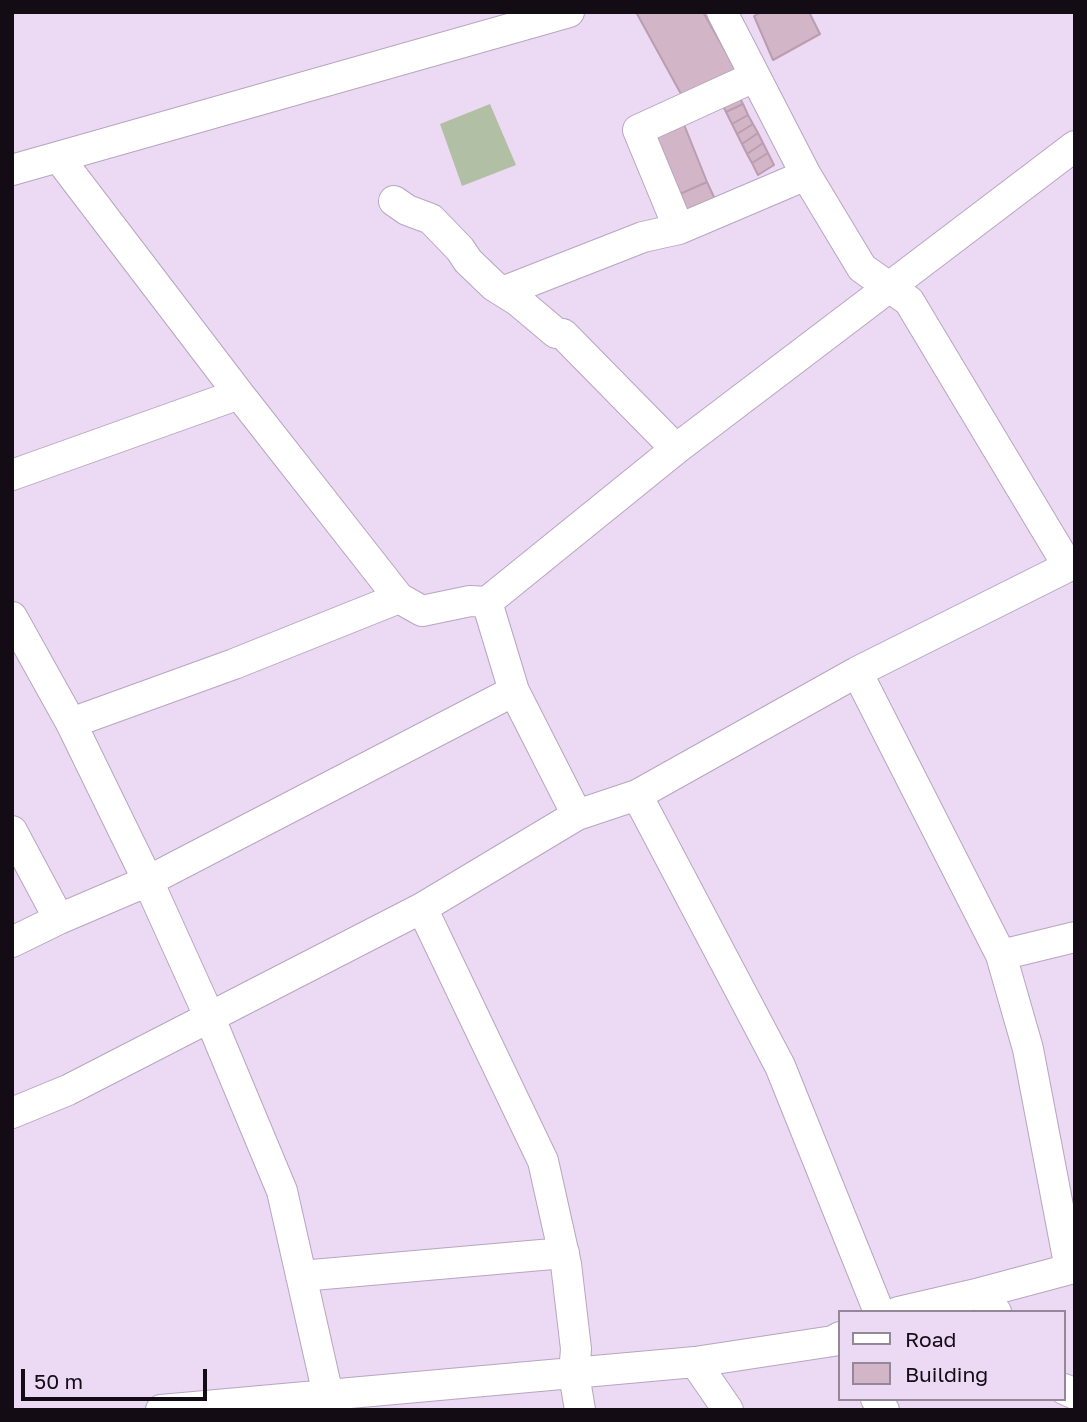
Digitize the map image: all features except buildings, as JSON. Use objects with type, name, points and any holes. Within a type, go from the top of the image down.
[{"type":"street","points":[[12,170],[569,12]]},
{"type":"street","points":[[12,1113],[68,1090],[422,908],[577,816],[637,794],[856,671],[1071,564],[909,301],[862,268],[806,176],[722,12]]},
{"type":"street","points":[[679,229],[638,130],[754,77]]},
{"type":"street","points":[[59,158],[399,598],[422,611],[470,601],[487,602],[676,449],[1075,146]]},
{"type":"street","points":[[505,291],[643,237],[679,229],[806,176]]},
{"type":"street","points":[[394,201],[407,211],[431,219],[468,261],[495,286],[556,332],[563,334],[676,449]]},
{"type":"street","points":[[12,475],[239,394]]},
{"type":"street","points":[[71,723],[234,664],[399,598]]},
{"type":"street","points":[[487,602],[514,691],[577,816]]},
{"type":"street","points":[[12,617],[71,723],[148,881],[209,1016],[282,1191],[328,1395]]},
{"type":"street","points":[[856,671],[1001,955],[1064,1180],[1070,1269],[988,1302],[916,1310]]},
{"type":"street","points":[[12,942],[148,881],[514,691]]},
{"type":"street","points":[[637,794],[780,1066],[878,1310]]},
{"type":"street","points":[[12,831],[59,919]]},
{"type":"street","points":[[422,908],[543,1161],[564,1253],[576,1349],[575,1374],[580,1410]]},
{"type":"street","points":[[1001,955],[1075,937]]},
{"type":"street","points":[[301,1276],[564,1253]]},
{"type":"street","points":[[160,1410],[575,1374],[695,1362],[838,1343]]},
{"type":"street","points":[[695,1362],[728,1410]]},
{"type":"green space","points":[[490,104],[516,165],[462,186],[440,124]]}]
